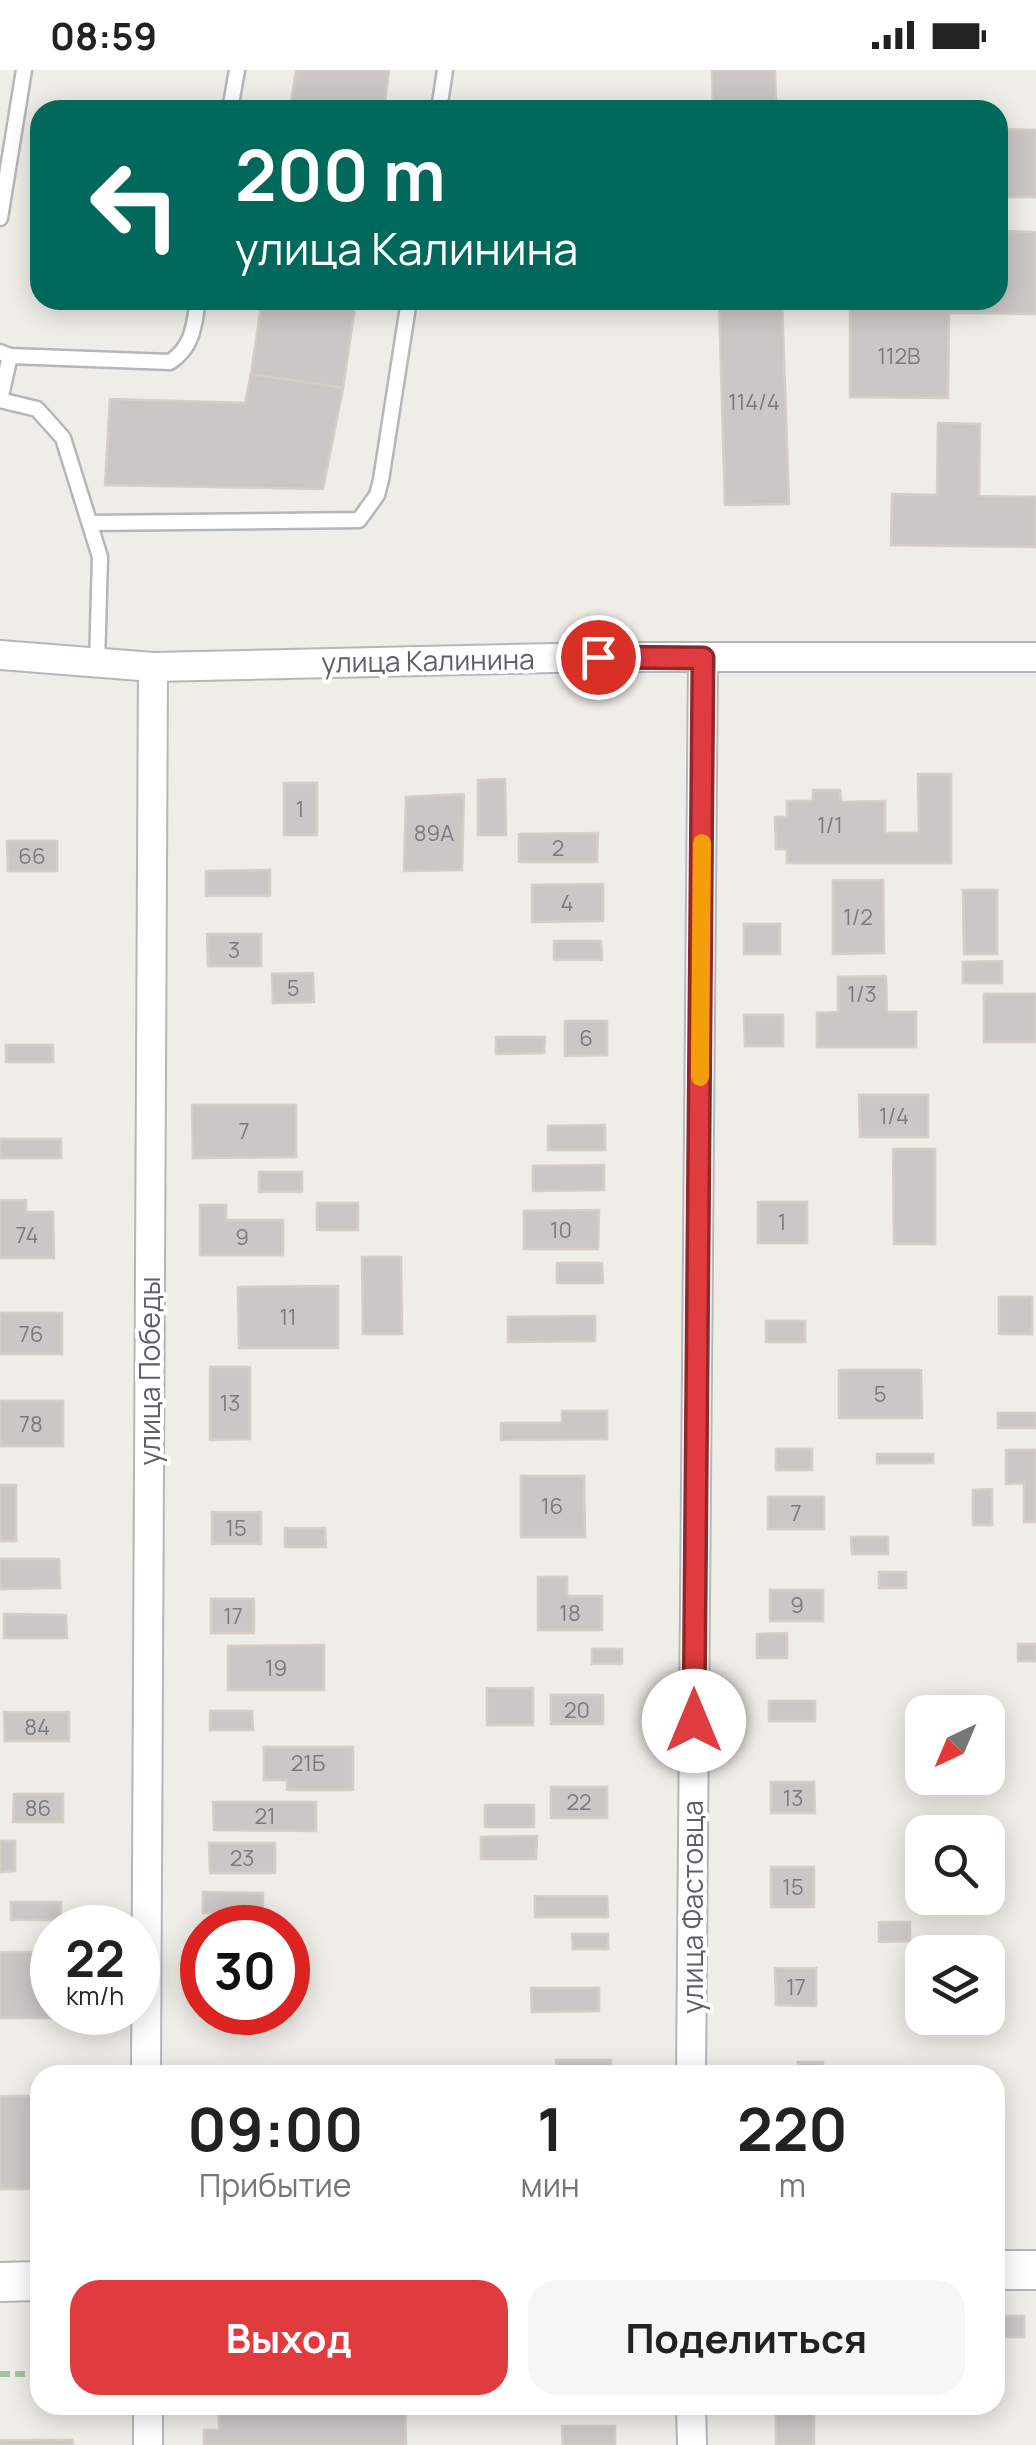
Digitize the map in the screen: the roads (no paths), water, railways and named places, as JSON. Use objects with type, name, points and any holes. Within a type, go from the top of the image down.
[{"type":"main road","points":[[1005,2270],[1036,2270]]},
{"type":"main road","points":[[0,2282],[30,2281]]},
{"type":"street","name":"улица Калинина","points":[[0,655],[153,667],[1036,657]]},
{"type":"street","name":"улица Фастовца","points":[[692,2065],[703,658]]},
{"type":"street","name":"улица Победы","points":[[146,2065],[153,667]]},
{"type":"street","points":[[148,2415],[148,2445]]},
{"type":"street","points":[[691,2415],[692,2445]]},
{"type":"lane","points":[[0,218],[24,70]]},
{"type":"lane","points":[[232,100],[237,70]]},
{"type":"lane","points":[[440,100],[445,70]]},
{"type":"lane","points":[[97,664],[100,558],[90,523],[63,438],[37,409],[0,400],[5,354],[170,362],[183,354],[192,338],[196,310]]},
{"type":"lane","points":[[90,523],[359,520],[377,495],[407,310]]}]
